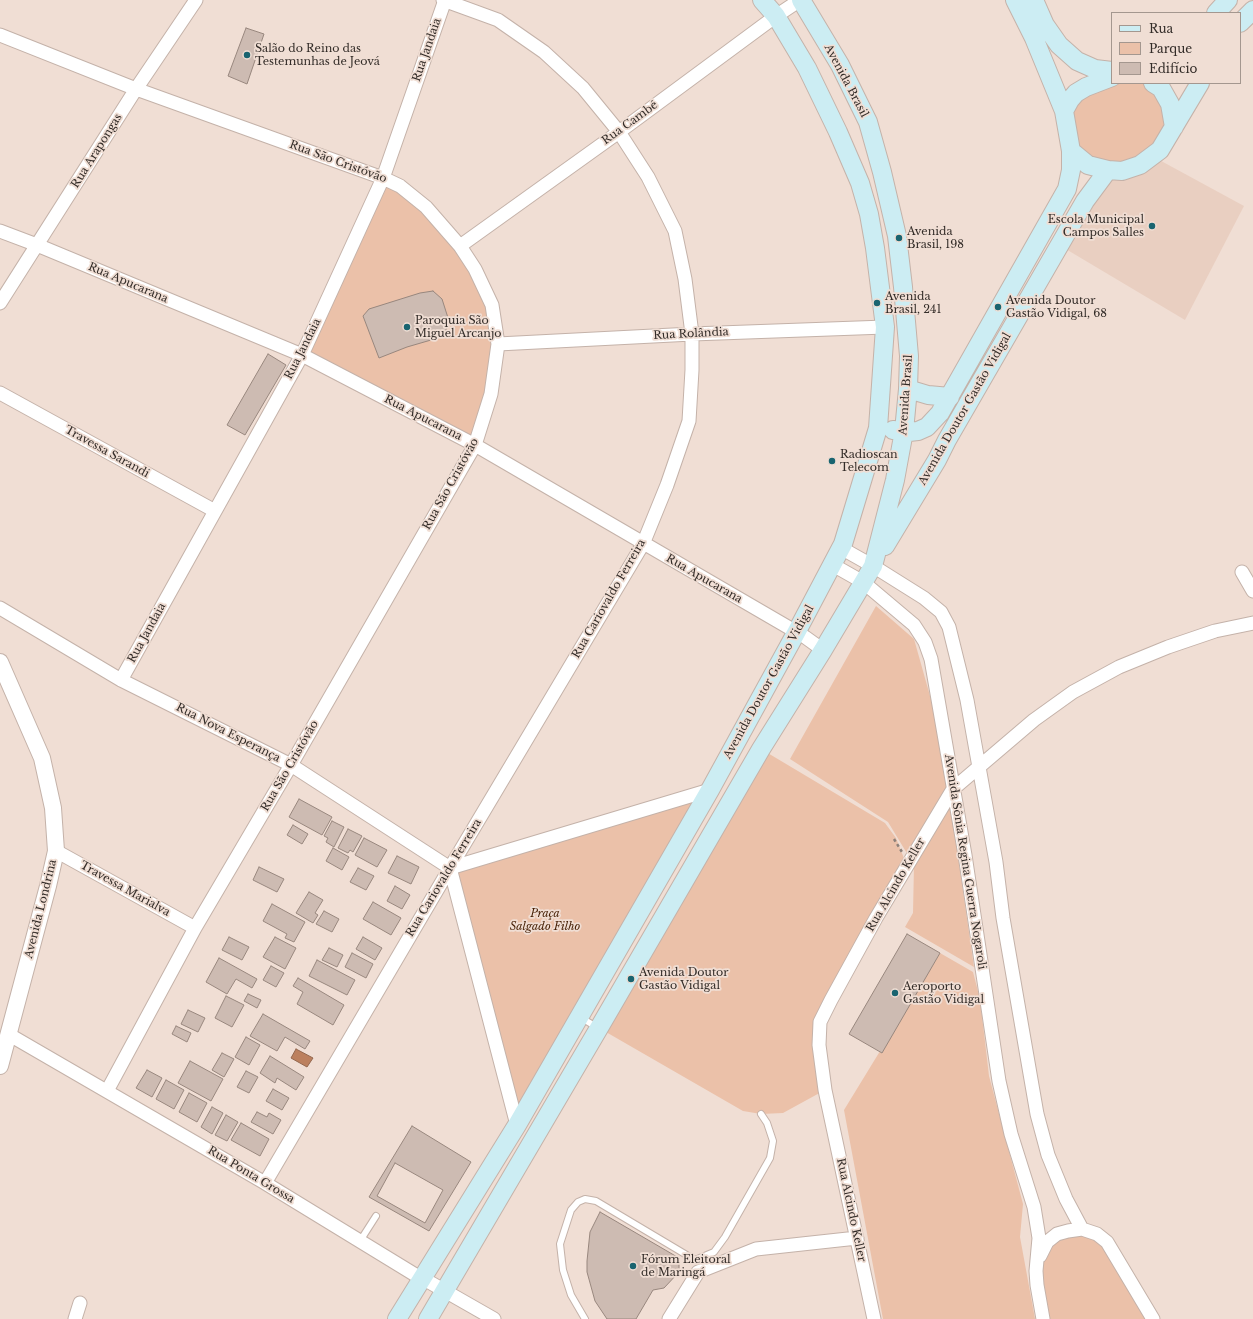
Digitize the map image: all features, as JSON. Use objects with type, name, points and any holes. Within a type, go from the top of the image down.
[{"type":"main road","points":[[762,0],[776,16],[807,68],[838,132],[860,183],[869,214],[876,248],[885,327],[878,428],[918,431],[927,427],[947,440]]},
{"type":"main road","name":"Avenida Brasil","points":[[801,0],[840,65],[868,122],[882,172],[896,236],[903,287],[909,356],[904,431],[895,480],[873,566],[823,650]]},
{"type":"main road","name":"Avenida Doutor Gastão Vidigal","points":[[927,427],[940,414],[950,397],[1066,189],[1071,170],[1071,151],[1064,111],[1034,38],[1015,0]]},
{"type":"main road","points":[[1034,0],[1046,25],[1059,45],[1077,61],[1095,69],[1111,71]]},
{"type":"main road","points":[[1241,22],[1253,10]]},
{"type":"main road","points":[[1064,111],[1076,93],[1086,87],[1111,77]]},
{"type":"main road","points":[[1155,84],[1161,88],[1170,104],[1174,127]]},
{"type":"main road","points":[[1071,151],[1088,165],[1108,170],[1122,171],[1140,165],[1160,150],[1199,84]]},
{"type":"main road","name":"Avenida Doutor Gastão Vidigal","points":[[873,566],[937,460],[947,440],[1085,201],[1108,170]]},
{"type":"main road","points":[[908,389],[928,395],[950,397]]},
{"type":"main road","name":"Avenida Doutor Gastão Vidigal","points":[[397,1319],[517,1125],[710,790],[833,565],[841,548],[878,428]]},
{"type":"main road","points":[[428,1319],[757,756],[823,650]]},
{"type":"street","name":"Rua Arapongas","points":[[0,303],[136,89],[196,0]]},
{"type":"street","name":"Rua Cariovaldo Ferreira","points":[[265,1183],[643,544],[667,485],[689,421],[692,370],[692,334],[685,279],[675,231],[648,177],[619,132],[583,88],[544,52],[498,20],[444,0]]},
{"type":"street","name":"Rua Jandaia","points":[[122,680],[302,355],[383,178],[444,0]]},
{"type":"street","name":"Rua Cambé","points":[[460,246],[619,132],[776,16],[801,0]]},
{"type":"street","name":"Rua São Cristóvão","points":[[0,35],[136,89],[383,178],[400,186],[426,207],[460,246],[476,269],[492,305],[498,344],[491,394],[476,445],[195,928],[106,1091]]},
{"type":"street","name":"Rua Apucarana","points":[[0,231],[38,245],[302,355],[476,445],[823,650]]},
{"type":"street","name":"Rua Rolândia","points":[[498,344],[692,334],[885,327]]},
{"type":"street","name":"Travessa Sarandi","points":[[0,393],[215,511]]},
{"type":"street","points":[[841,548],[924,598],[941,612],[949,627],[967,700],[996,862],[1003,918],[1037,1114],[1048,1155],[1066,1199],[1082,1229]]},
{"type":"street","name":"Avenida Sônia Regina Guerra Nogaroli","points":[[833,565],[864,582],[914,625],[925,642],[931,659],[965,855],[999,1081],[1011,1134],[1034,1207],[1039,1238],[1036,1271],[1037,1285],[1043,1319]]},
{"type":"street","points":[[1242,572],[1253,591]]},
{"type":"street","name":"Rua Nova Esperança","points":[[0,608],[122,680],[291,765],[450,868]]},
{"type":"street","name":"Rua Alcindo Keller","points":[[874,1319],[825,1090],[819,1046],[820,1022],[831,1000],[876,918],[953,789],[1034,720],[1073,692],[1119,667],[1168,646],[1215,631],[1253,623]]},
{"type":"street","name":"Avenida Londrina","points":[[0,1066],[56,851],[53,808],[42,758],[2,672]]},
{"type":"street","points":[[517,1125],[450,868],[710,790]]},
{"type":"street","name":"Travessa Marialva","points":[[56,851],[195,928]]},
{"type":"street","name":"Rua Ponta Grossa","points":[[8,1034],[265,1183],[422,1279],[494,1319]]},
{"type":"street","points":[[1038,1260],[1047,1242],[1057,1234],[1082,1229],[1097,1234],[1107,1242],[1153,1319]]},
{"type":"street","points":[[669,1319],[698,1272],[756,1249],[857,1238]]},
{"type":"street","points":[[75,1319],[80,1304]]},
{"type":"lane","points":[[579,1016],[599,1028]]},
{"type":"lane","points":[[585,1319],[571,1295],[563,1270],[560,1244],[572,1210],[578,1202],[585,1199],[596,1201],[695,1260],[714,1252],[725,1237],[770,1158],[773,1141],[767,1123],[761,1114]]},
{"type":"lane","points":[[360,1241],[376,1216]]},
{"type":"shaded area","name":"Escola Municipal Campos Salles","points":[[1152,156],[1244,206],[1185,320],[1059,245],[1108,170]]},
{"type":"shaded area","points":[[296,1049],[313,1058],[307,1067],[291,1058]]},
{"type":"green space","points":[[1111,83],[1153,84],[1174,127],[1122,171],[1071,151],[1070,100]]},
{"type":"green space","points":[[383,178],[400,186],[475,269],[498,344],[476,443],[302,355]]},
{"type":"green space","points":[[876,606],[914,639],[932,703],[953,821],[974,967],[905,927],[913,913],[914,865],[888,822],[790,759]]},
{"type":"green space","points":[[761,749],[885,823],[896,838],[907,866],[820,1022],[825,1090],[783,1113],[761,1114],[743,1111],[599,1028]]},
{"type":"green space","name":"Praça Salgado Filho","points":[[710,790],[517,1125],[450,868]]},
{"type":"green space","points":[[940,953],[973,972],[980,999],[989,1076],[1023,1204],[1020,1237],[1035,1319],[883,1319],[844,1110]]},
{"type":"green space","points":[[1082,1232],[1105,1244],[1149,1319],[1046,1319],[1041,1261],[1050,1244]]},
{"type":"building","name":"Salão do Reino das Testemunhas de Jeová","points":[[246,28],[264,34],[247,84],[228,76]]},
{"type":"building","name":"Paroquia São Miguel Arcanjo","points":[[433,291],[442,299],[449,321],[445,333],[431,340],[407,347],[379,358],[363,316],[369,309],[420,293]]},
{"type":"building","points":[[268,354],[286,365],[245,435],[227,425]]},
{"type":"building","points":[[299,799],[332,817],[322,835],[289,817]]},
{"type":"building","points":[[332,821],[344,827],[334,847],[326,842],[328,838],[324,836]]},
{"type":"building","points":[[293,825],[308,834],[302,844],[287,835]]},
{"type":"building","points":[[348,829],[362,836],[353,852],[350,850],[348,853],[338,848]]},
{"type":"building","points":[[364,838],[387,850],[377,867],[355,855]]},
{"type":"building","points":[[333,848],[349,857],[342,870],[326,861]]},
{"type":"building","points":[[397,856],[419,867],[411,884],[388,873]]},
{"type":"building","points":[[259,867],[284,879],[277,892],[253,880]]},
{"type":"building","points":[[358,868],[374,876],[366,890],[350,882]]},
{"type":"building","points":[[395,886],[410,895],[402,909],[387,901]]},
{"type":"building","points":[[309,892],[323,900],[315,913],[318,915],[313,923],[296,913]]},
{"type":"building","points":[[373,902],[401,918],[391,935],[363,919]]},
{"type":"building","points":[[272,904],[305,922],[294,942],[285,938],[287,934],[263,921]]},
{"type":"building","points":[[324,911],[339,919],[332,932],[316,924]]},
{"type":"building","name":"Aeroporto Gastão Vidigal","points":[[907,934],[940,953],[882,1053],[849,1034]]},
{"type":"building","points":[[229,937],[249,947],[242,960],[222,950]]},
{"type":"building","points":[[275,937],[296,948],[285,969],[263,957]]},
{"type":"building","points":[[363,937],[382,948],[375,960],[356,949]]},
{"type":"building","points":[[329,948],[343,955],[337,967],[322,960]]},
{"type":"building","points":[[352,953],[373,964],[366,978],[345,967]]},
{"type":"building","points":[[219,958],[257,979],[252,988],[236,979],[227,994],[206,982]]},
{"type":"building","points":[[317,960],[355,980],[347,995],[309,976]]},
{"type":"building","points":[[271,966],[284,973],[276,987],[263,980]]},
{"type":"building","points":[[298,978],[344,1005],[333,1025],[297,1004],[303,992],[293,986]]},
{"type":"building","points":[[248,994],[261,1000],[257,1008],[244,1001]]},
{"type":"building","points":[[226,996],[244,1005],[232,1027],[215,1018]]},
{"type":"building","points":[[188,1010],[205,1018],[198,1032],[181,1024]]},
{"type":"building","points":[[263,1014],[310,1041],[305,1049],[285,1037],[277,1051],[250,1036]]},
{"type":"building","points":[[176,1026],[191,1033],[187,1042],[172,1034]]},
{"type":"building","points":[[246,1037],[260,1045],[249,1065],[235,1057]]},
{"type":"building","points":[[222,1053],[234,1059],[224,1077],[212,1070]]},
{"type":"building","points":[[270,1056],[304,1077],[296,1090],[277,1078],[275,1083],[260,1073]]},
{"type":"building","points":[[190,1061],[223,1079],[211,1101],[178,1083]]},
{"type":"building","points":[[147,1070],[162,1078],[152,1097],[136,1088]]},
{"type":"building","points":[[246,1071],[258,1077],[249,1093],[237,1087]]},
{"type":"building","points":[[166,1080],[184,1090],[174,1109],[156,1099]]},
{"type":"building","points":[[273,1089],[289,1098],[282,1110],[266,1101]]},
{"type":"building","points":[[189,1093],[207,1103],[197,1122],[179,1112]]},
{"type":"building","points":[[212,1107],[223,1113],[212,1134],[201,1127]]},
{"type":"building","points":[[257,1112],[267,1117],[269,1113],[281,1120],[273,1134],[251,1122]]},
{"type":"building","points":[[226,1115],[238,1122],[227,1141],[215,1135]]},
{"type":"building","points":[[241,1123],[269,1139],[260,1156],[231,1140]]},
{"type":"building","points":[[412,1126],[471,1162],[429,1231],[369,1197]]},
{"type":"building","points":[[395,1163],[443,1190],[425,1223],[377,1196]]},
{"type":"building","name":"Fórum Eleitoral de Maringá","points":[[600,1212],[679,1258],[679,1272],[664,1288],[653,1290],[636,1319],[607,1319],[595,1301],[587,1272],[587,1261],[590,1232]]},
{"type":"place","name":"Salão do Reino das Testemunhas de Jeová","points":[[247,55]]},
{"type":"place","name":"Escola Municipal Campos Salles","points":[[1152,226]]},
{"type":"place","name":"Avenida Brasil, 198","points":[[899,238]]},
{"type":"place","name":"Avenida Brasil, 241","points":[[877,303]]},
{"type":"place","name":"Avenida Doutor Gastão Vidigal, 68","points":[[998,307]]},
{"type":"place","name":"Paroquia São Miguel Arcanjo","points":[[407,327]]},
{"type":"place","name":"Radioscan Telecom","points":[[832,461]]},
{"type":"place","name":"Avenida Doutor Gastão Vidigal","points":[[631,979]]},
{"type":"place","name":"Aeroporto Gastão Vidigal","points":[[895,993]]},
{"type":"place","name":"Fórum Eleitoral de Maringá","points":[[633,1266]]}]
